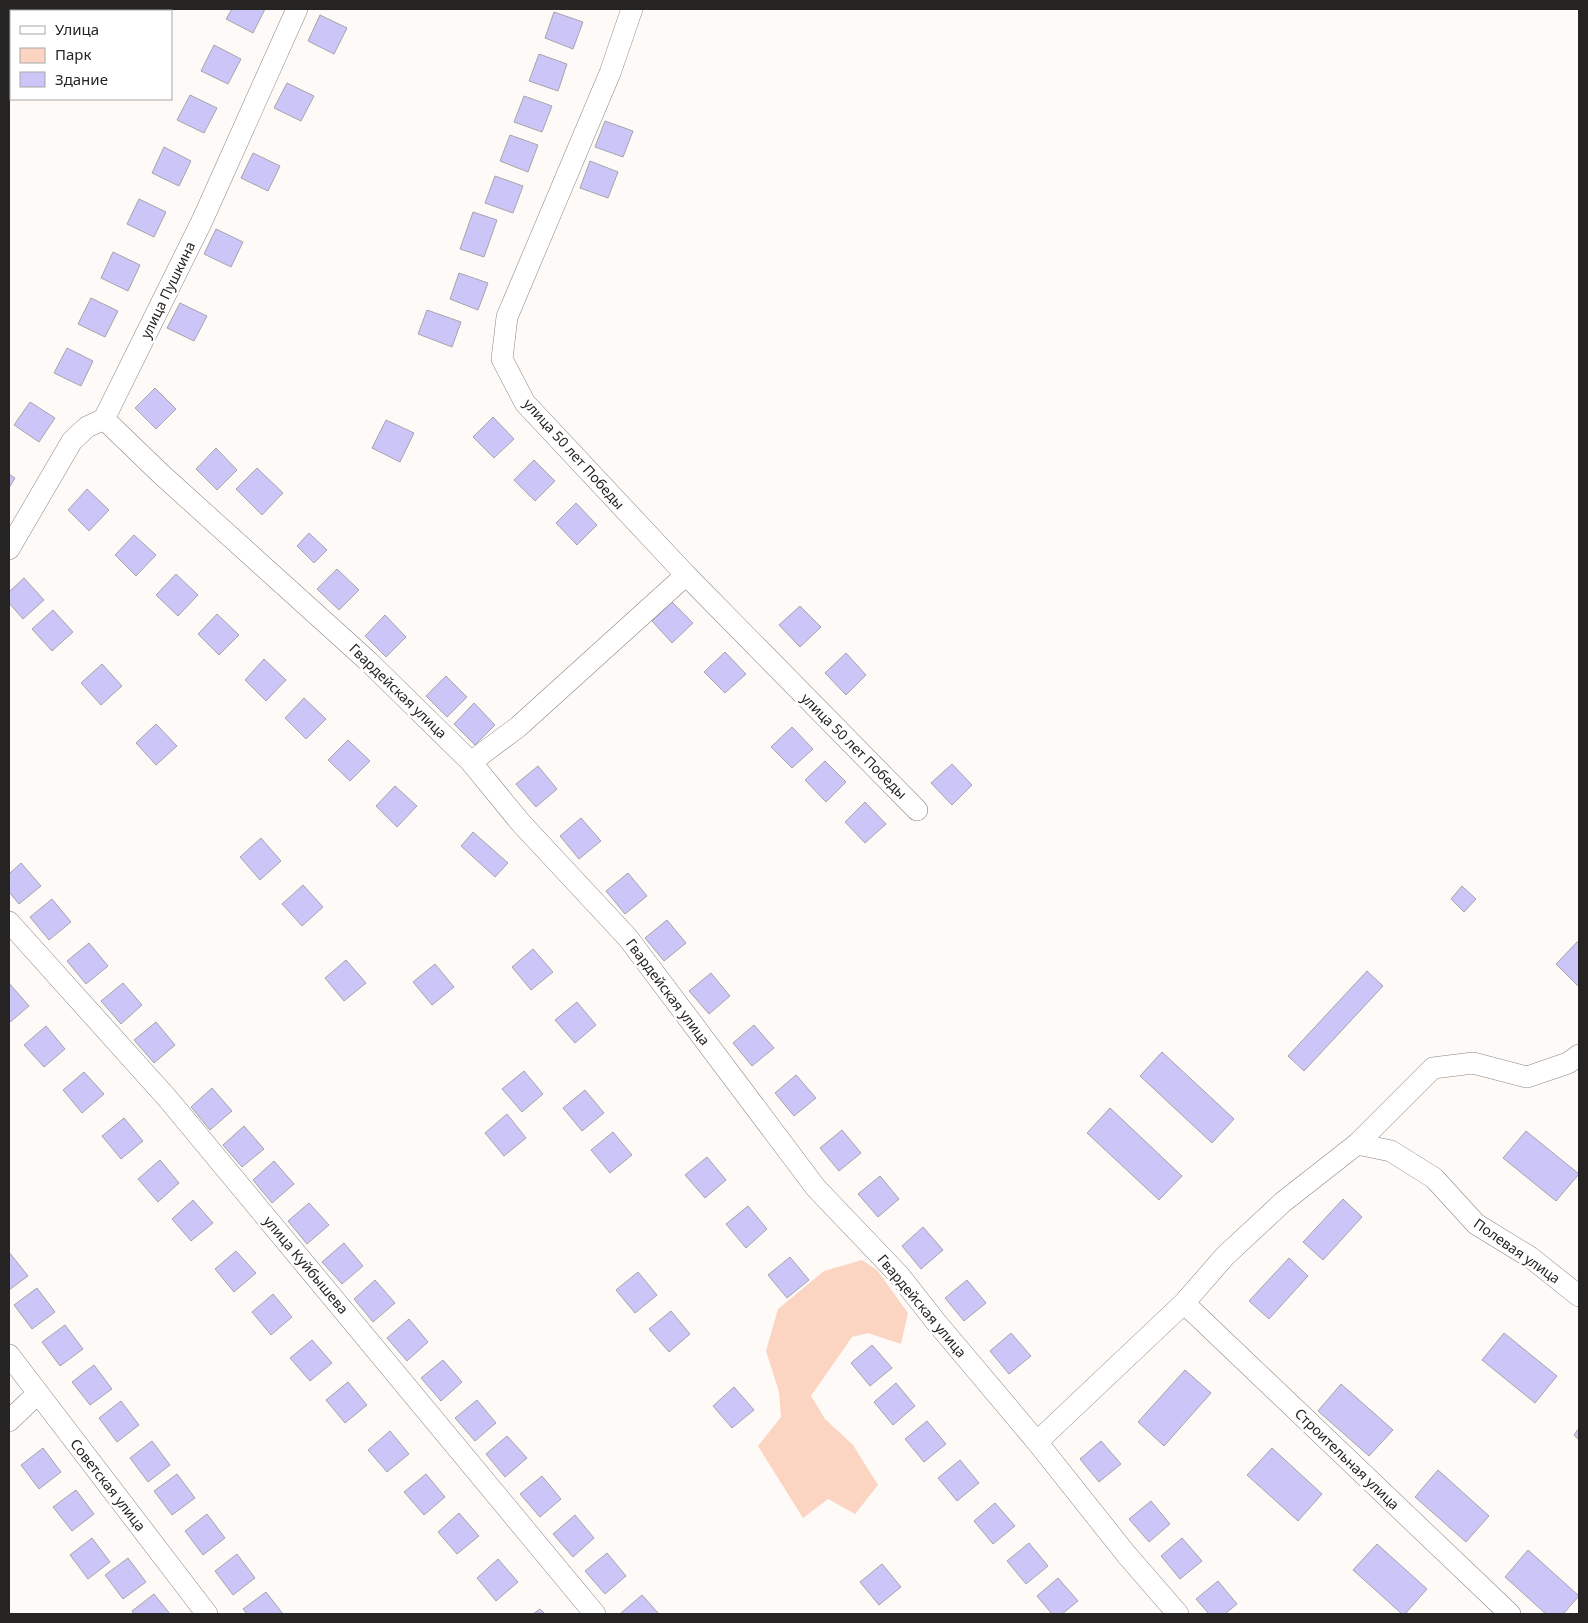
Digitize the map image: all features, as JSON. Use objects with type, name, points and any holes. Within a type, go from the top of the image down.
[{"type":"street","name":"улица Пушкина","points":[[104,419],[202,221],[297,9]]},
{"type":"street","name":"улица 50 лет Победы","points":[[632,9],[610,73],[507,317],[502,359],[525,403],[686,575],[917,810]]},
{"type":"street","points":[[9,549],[72,441],[88,427],[104,419]]},
{"type":"street","name":"Гвардейская улица","points":[[104,419],[368,662],[471,762],[520,822],[628,938],[816,1188],[899,1275],[1037,1442],[1126,1554],[1178,1614]]},
{"type":"street","points":[[471,762],[518,727],[686,575]]},
{"type":"street","name":"улица Куйбышева","points":[[9,922],[168,1099],[595,1614]]},
{"type":"street","points":[[1037,1442],[1184,1303],[1224,1256],[1283,1202],[1357,1144],[1433,1068],[1473,1063],[1527,1078],[1568,1063],[1579,1055]]},
{"type":"street","name":"Полевая улица","points":[[1357,1144],[1391,1151],[1434,1178],[1476,1224],[1530,1257],[1579,1296]]},
{"type":"street","name":"Строительная улица","points":[[1184,1303],[1510,1614]]},
{"type":"street","name":"Советская улица","points":[[9,1355],[207,1614]]},
{"type":"street","points":[[9,1421],[38,1394]]},
{"type":"green space","points":[[862,1260],[877,1270],[908,1313],[901,1344],[868,1333],[852,1337],[811,1396],[825,1419],[853,1445],[878,1485],[855,1514],[828,1499],[803,1518],[758,1446],[781,1417],[779,1392],[766,1351],[778,1309],[824,1271]]},
{"type":"building","points":[[232,9],[265,9],[253,33],[226,19]]},
{"type":"building","points":[[554,12],[583,22],[573,49],[545,38]]},
{"type":"building","points":[[320,15],[347,28],[334,54],[308,41]]},
{"type":"building","points":[[214,45],[241,59],[228,84],[201,71]]},
{"type":"building","points":[[539,54],[567,64],[558,91],[529,81]]},
{"type":"building","points":[[287,83],[314,96],[301,121],[274,108]]},
{"type":"building","points":[[190,95],[217,108],[204,133],[177,120]]},
{"type":"building","points":[[524,96],[552,106],[542,132],[514,122]]},
{"type":"building","points":[[605,121],[633,131],[623,157],[595,147]]},
{"type":"building","points":[[510,135],[538,145],[528,172],[500,161]]},
{"type":"building","points":[[164,147],[191,161],[179,186],[152,173]]},
{"type":"building","points":[[253,153],[280,166],[268,191],[241,178]]},
{"type":"building","points":[[590,161],[618,172],[608,198],[580,188]]},
{"type":"building","points":[[495,176],[523,186],[513,213],[485,203]]},
{"type":"building","points":[[139,199],[166,212],[154,237],[127,224]]},
{"type":"building","points":[[473,212],[497,220],[484,257],[460,249]]},
{"type":"building","points":[[216,229],[243,242],[231,267],[204,254]]},
{"type":"building","points":[[113,252],[140,265],[128,291],[101,278]]},
{"type":"building","points":[[459,273],[488,283],[478,310],[450,299]]},
{"type":"building","points":[[91,298],[118,311],[105,337],[78,324]]},
{"type":"building","points":[[180,303],[207,316],[194,341],[167,328]]},
{"type":"building","points":[[427,310],[461,322],[452,347],[418,334]]},
{"type":"building","points":[[67,348],[93,361],[81,386],[54,373]]},
{"type":"building","points":[[155,388],[176,409],[156,429],[135,408]]},
{"type":"building","points":[[30,402],[55,418],[39,442],[14,425]]},
{"type":"building","points":[[493,417],[514,439],[494,458],[473,437]]},
{"type":"building","points":[[386,420],[414,433],[400,462],[372,448]]},
{"type":"building","points":[[216,448],[237,470],[217,490],[196,469]]},
{"type":"building","points":[[534,460],[555,481],[535,501],[514,480]]},
{"type":"building","points":[[257,468],[283,493],[262,515],[236,489]]},
{"type":"building","points":[[9,474],[15,478],[9,488]]},
{"type":"building","points":[[87,489],[109,510],[89,531],[68,510]]},
{"type":"building","points":[[576,503],[597,525],[577,545],[556,523]]},
{"type":"building","points":[[309,533],[327,550],[314,563],[297,546]]},
{"type":"building","points":[[134,535],[156,555],[136,576],[115,555]]},
{"type":"building","points":[[337,569],[359,590],[339,610],[317,589]]},
{"type":"building","points":[[176,574],[198,595],[178,616],[156,595]]},
{"type":"building","points":[[24,578],[44,600],[23,619],[9,603],[9,592]]},
{"type":"building","points":[[672,602],[693,623],[672,643],[652,621]]},
{"type":"building","points":[[800,606],[821,627],[800,647],[779,625]]},
{"type":"building","points":[[53,610],[73,632],[52,651],[32,629]]},
{"type":"building","points":[[217,614],[239,635],[219,655],[198,634]]},
{"type":"building","points":[[385,615],[406,637],[386,657],[365,636]]},
{"type":"building","points":[[725,652],[746,674],[725,693],[704,672]]},
{"type":"building","points":[[846,653],[866,675],[846,695],[825,673]]},
{"type":"building","points":[[264,659],[286,680],[266,701],[245,680]]},
{"type":"building","points":[[102,664],[122,686],[101,705],[81,683]]},
{"type":"building","points":[[446,676],[467,697],[447,717],[426,696]]},
{"type":"building","points":[[304,698],[326,719],[306,739],[285,718]]},
{"type":"building","points":[[474,703],[495,725],[475,745],[454,724]]},
{"type":"building","points":[[156,724],[177,746],[156,765],[136,743]]},
{"type":"building","points":[[792,727],[813,749],[792,768],[771,747]]},
{"type":"building","points":[[348,740],[370,761],[350,781],[328,760]]},
{"type":"building","points":[[825,761],[846,782],[826,802],[805,780]]},
{"type":"building","points":[[952,764],[972,785],[952,805],[931,783]]},
{"type":"building","points":[[538,766],[557,789],[536,807],[516,784]]},
{"type":"building","points":[[395,786],[417,806],[397,827],[376,806]]},
{"type":"building","points":[[865,802],[886,824],[865,843],[845,822]]},
{"type":"building","points":[[581,818],[601,841],[579,859],[560,836]]},
{"type":"building","points":[[473,832],[508,863],[495,877],[461,846]]},
{"type":"building","points":[[261,838],[281,861],[260,880],[240,857]]},
{"type":"building","points":[[21,863],[41,886],[19,904],[9,892],[9,874]]},
{"type":"building","points":[[628,873],[647,896],[625,914],[606,891]]},
{"type":"building","points":[[303,885],[323,907],[302,926],[282,904]]},
{"type":"building","points":[[1462,886],[1476,899],[1464,912],[1451,899]]},
{"type":"building","points":[[52,899],[71,922],[49,940],[30,917]]},
{"type":"building","points":[[667,920],[686,943],[664,961],[645,938]]},
{"type":"building","points":[[1579,940],[1579,987],[1556,964]]},
{"type":"building","points":[[89,943],[108,966],[86,984],[67,961]]},
{"type":"building","points":[[533,949],[553,972],[531,990],[512,967]]},
{"type":"building","points":[[346,960],[366,983],[344,1001],[325,978]]},
{"type":"building","points":[[435,964],[454,987],[432,1005],[413,982]]},
{"type":"building","points":[[1367,971],[1383,986],[1304,1071],[1288,1056]]},
{"type":"building","points":[[711,973],[730,996],[709,1014],[689,991]]},
{"type":"building","points":[[9,983],[29,1006],[9,1023]]},
{"type":"building","points":[[123,983],[142,1005],[121,1024],[101,1001]]},
{"type":"building","points":[[577,1002],[596,1025],[575,1043],[555,1020]]},
{"type":"building","points":[[156,1022],[175,1045],[154,1063],[134,1040]]},
{"type":"building","points":[[754,1025],[774,1048],[752,1066],[733,1043]]},
{"type":"building","points":[[46,1026],[65,1049],[44,1067],[24,1045]]},
{"type":"building","points":[[1162,1052],[1234,1119],[1212,1143],[1140,1076]]},
{"type":"building","points":[[524,1071],[543,1094],[522,1112],[502,1089]]},
{"type":"building","points":[[84,1072],[104,1094],[82,1113],[63,1090]]},
{"type":"building","points":[[796,1075],[816,1098],[794,1116],[775,1093]]},
{"type":"building","points":[[212,1088],[232,1111],[210,1130],[191,1107]]},
{"type":"building","points":[[585,1090],[604,1113],[582,1131],[563,1108]]},
{"type":"building","points":[[1110,1108],[1182,1176],[1159,1200],[1087,1133]]},
{"type":"building","points":[[507,1114],[526,1138],[504,1156],[485,1133]]},
{"type":"building","points":[[124,1118],[143,1141],[121,1159],[102,1136]]},
{"type":"building","points":[[244,1126],[264,1149],[242,1167],[223,1145]]},
{"type":"building","points":[[842,1130],[861,1153],[839,1171],[820,1148]]},
{"type":"building","points":[[1526,1131],[1579,1174],[1556,1201],[1503,1158]]},
{"type":"building","points":[[613,1132],[632,1155],[610,1173],[591,1150]]},
{"type":"building","points":[[707,1157],[726,1180],[705,1198],[685,1175]]},
{"type":"building","points":[[160,1160],[179,1183],[158,1202],[138,1179]]},
{"type":"building","points":[[274,1161],[294,1184],[272,1203],[253,1180]]},
{"type":"building","points":[[880,1176],[899,1199],[878,1217],[858,1194]]},
{"type":"building","points":[[1343,1199],[1362,1217],[1323,1260],[1303,1242]]},
{"type":"building","points":[[193,1200],[213,1223],[191,1241],[172,1219]]},
{"type":"building","points":[[309,1203],[329,1225],[307,1244],[288,1221]]},
{"type":"building","points":[[748,1206],[767,1229],[746,1248],[726,1224]]},
{"type":"building","points":[[923,1227],[943,1250],[921,1269],[902,1246]]},
{"type":"building","points":[[344,1243],[363,1266],[342,1284],[322,1262]]},
{"type":"building","points":[[236,1251],[256,1273],[234,1292],[215,1269]]},
{"type":"building","points":[[9,1252],[28,1276],[9,1290]]},
{"type":"building","points":[[790,1257],[809,1280],[787,1298],[768,1275]]},
{"type":"building","points":[[1289,1258],[1308,1276],[1269,1319],[1249,1301]]},
{"type":"building","points":[[638,1272],[657,1295],[635,1313],[616,1290]]},
{"type":"building","points":[[375,1280],[395,1303],[373,1322],[354,1299]]},
{"type":"building","points":[[967,1280],[986,1303],[964,1321],[945,1298]]},
{"type":"building","points":[[37,1288],[55,1312],[32,1329],[14,1305]]},
{"type":"building","points":[[273,1294],[292,1317],[271,1335],[252,1312]]},
{"type":"building","points":[[671,1311],[690,1334],[669,1352],[649,1329]]},
{"type":"building","points":[[409,1319],[428,1342],[407,1361],[387,1338]]},
{"type":"building","points":[[65,1325],[83,1349],[60,1366],[42,1342]]},
{"type":"building","points":[[1011,1333],[1031,1356],[1009,1374],[990,1351]]},
{"type":"building","points":[[1504,1333],[1557,1376],[1535,1403],[1482,1360]]},
{"type":"building","points":[[312,1340],[332,1363],[310,1381],[290,1358]]},
{"type":"building","points":[[872,1345],[892,1368],[870,1386],[851,1363]]},
{"type":"building","points":[[443,1360],[462,1382],[441,1401],[421,1378]]},
{"type":"building","points":[[94,1365],[112,1389],[90,1405],[72,1382]]},
{"type":"building","points":[[1185,1370],[1211,1393],[1164,1446],[1138,1422]]},
{"type":"building","points":[[348,1382],[367,1405],[345,1423],[326,1400]]},
{"type":"building","points":[[896,1383],[915,1406],[893,1425],[874,1402]]},
{"type":"building","points":[[1341,1384],[1393,1430],[1369,1456],[1318,1411]]},
{"type":"building","points":[[734,1387],[754,1410],[732,1428],[713,1406]]},
{"type":"building","points":[[477,1400],[496,1423],[475,1441],[455,1418]]},
{"type":"building","points":[[121,1401],[139,1425],[117,1442],[99,1418]]},
{"type":"building","points":[[927,1421],[946,1444],[924,1462],[905,1439]]},
{"type":"building","points":[[1579,1428],[1579,1440],[1574,1435]]},
{"type":"building","points":[[390,1431],[409,1454],[387,1472],[368,1450]]},
{"type":"building","points":[[507,1436],[527,1458],[505,1477],[486,1454]]},
{"type":"building","points":[[152,1441],[170,1465],[148,1482],[130,1458]]},
{"type":"building","points":[[1101,1441],[1121,1464],[1099,1482],[1080,1459]]},
{"type":"building","points":[[43,1448],[61,1472],[39,1489],[21,1465]]},
{"type":"building","points":[[1272,1448],[1322,1494],[1298,1521],[1247,1475]]},
{"type":"building","points":[[960,1460],[979,1483],[957,1501],[938,1478]]},
{"type":"building","points":[[1438,1470],[1489,1516],[1466,1542],[1415,1497]]},
{"type":"building","points":[[177,1474],[195,1498],[172,1515],[154,1491]]},
{"type":"building","points":[[426,1474],[445,1497],[424,1515],[404,1492]]},
{"type":"building","points":[[542,1476],[561,1499],[540,1517],[520,1494]]},
{"type":"building","points":[[76,1490],[94,1514],[72,1531],[53,1507]]},
{"type":"building","points":[[1151,1501],[1170,1524],[1149,1542],[1129,1519]]},
{"type":"building","points":[[995,1503],[1015,1526],[993,1544],[974,1521]]},
{"type":"building","points":[[459,1513],[479,1536],[457,1554],[438,1532]]},
{"type":"building","points":[[207,1514],[225,1538],[203,1555],[185,1531]]},
{"type":"building","points":[[575,1515],[594,1538],[573,1557],[553,1534]]},
{"type":"building","points":[[92,1538],[110,1562],[88,1579],[70,1555]]},
{"type":"building","points":[[1182,1538],[1202,1561],[1180,1579],[1161,1556]]},
{"type":"building","points":[[1029,1543],[1048,1566],[1026,1584],[1007,1561]]},
{"type":"building","points":[[1377,1544],[1427,1589],[1405,1614],[1402,1614],[1353,1570]]},
{"type":"building","points":[[1528,1550],[1579,1596],[1563,1614],[1546,1614],[1505,1577]]},
{"type":"building","points":[[607,1553],[626,1576],[605,1594],[585,1571]]},
{"type":"building","points":[[237,1554],[255,1578],[233,1595],[215,1571]]},
{"type":"building","points":[[128,1558],[146,1582],[123,1599],[105,1575]]},
{"type":"building","points":[[498,1559],[518,1582],[496,1601],[477,1578]]},
{"type":"building","points":[[882,1564],[901,1587],[879,1605],[860,1582]]},
{"type":"building","points":[[1058,1578],[1078,1601],[1062,1614],[1052,1614],[1037,1596]]},
{"type":"building","points":[[1218,1581],[1237,1604],[1225,1614],[1209,1614],[1196,1599]]},
{"type":"building","points":[[266,1592],[283,1614],[247,1614],[243,1609]]},
{"type":"building","points":[[154,1594],[170,1614],[134,1614],[132,1611]]},
{"type":"building","points":[[642,1595],[659,1614],[621,1613]]},
{"type":"building","points":[[540,1609],[545,1614],[533,1614]]}]
